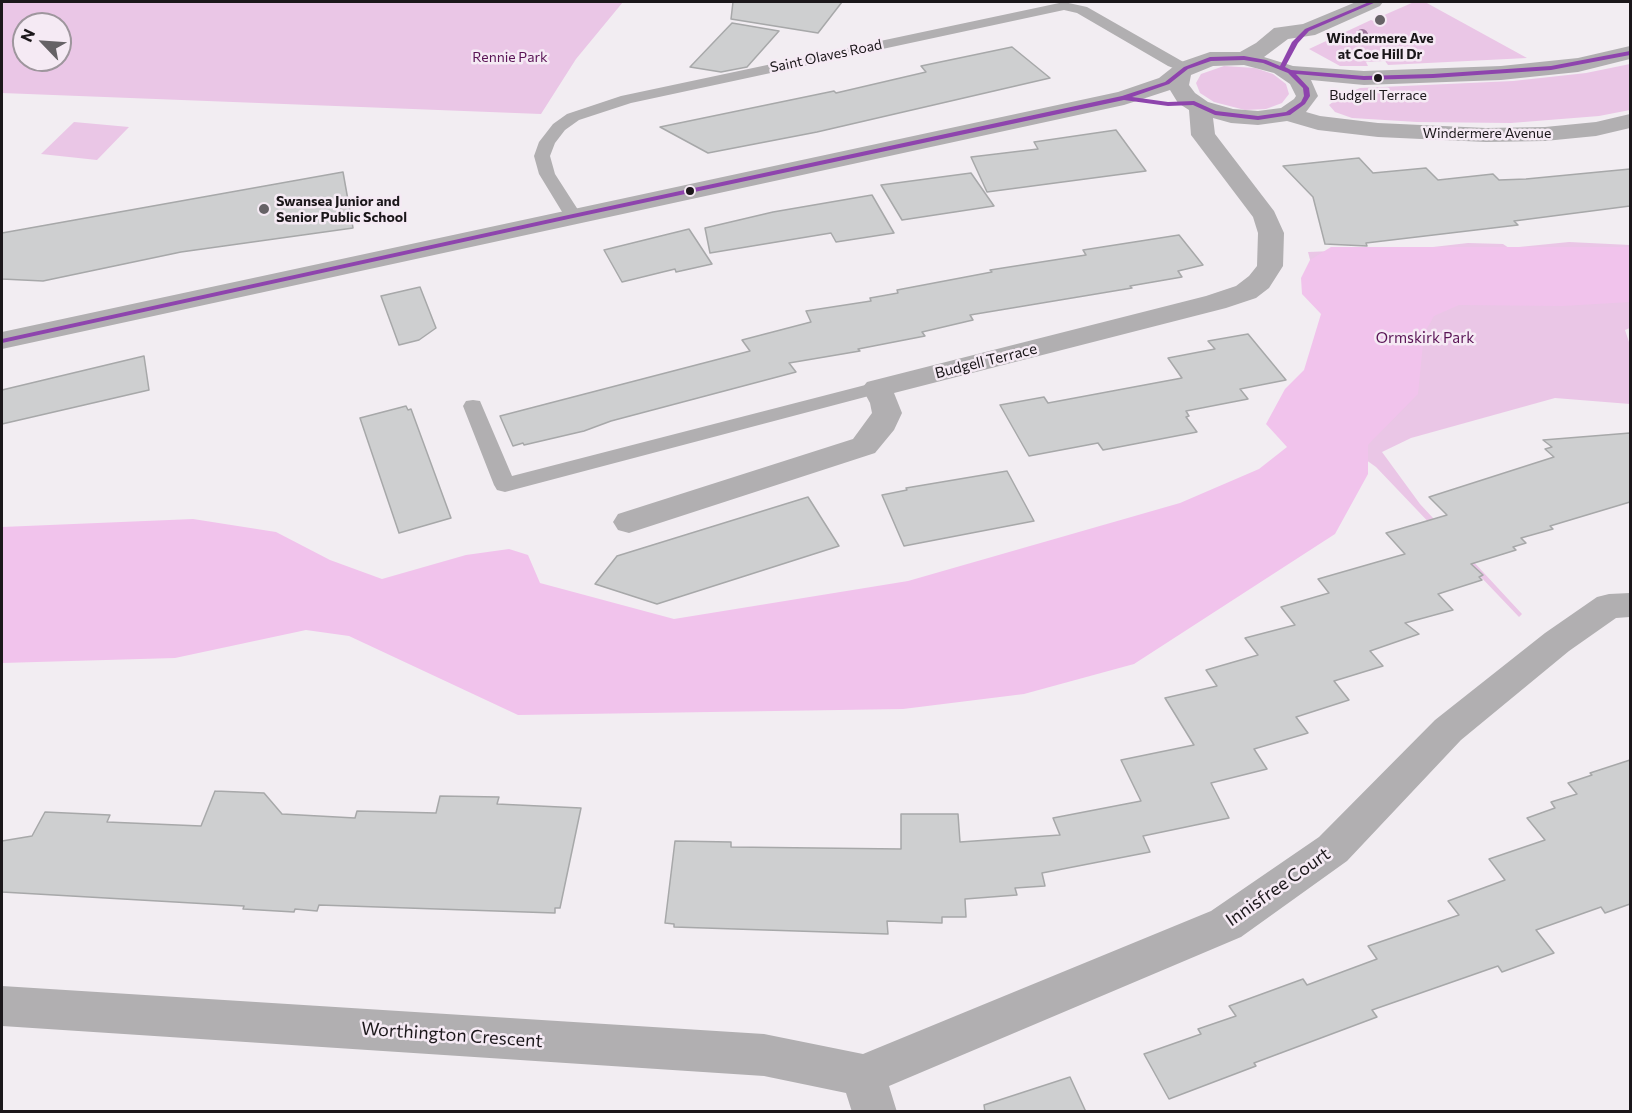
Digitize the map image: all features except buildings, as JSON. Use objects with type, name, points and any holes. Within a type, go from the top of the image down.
[{"type":"street","points":[[1244,58],[1264,48],[1282,33],[1308,30],[1373,2]]},
{"type":"street","points":[[1299,104],[1306,88],[1300,80],[1286,70],[1295,42],[1308,30]]},
{"type":"street","name":"Windermere Avenue","points":[[2,341],[1124,98],[1167,83],[1183,71],[1210,58],[1244,58],[1286,70],[1364,78],[1551,68],[1630,53]]},
{"type":"street","points":[[1183,71],[1178,79],[1181,92],[1199,113]]},
{"type":"street","name":"Windermere Avenue","points":[[1124,98],[1168,104],[1199,113],[1258,118],[1364,78]]},
{"type":"street","name":"Windermere Avenue","points":[[1299,104],[1318,123],[1419,134],[1498,135],[1586,130],[1630,121]]},
{"type":"street","name":"Budgell Terrace","points":[[877,388],[1216,302],[1245,292],[1259,282],[1270,266],[1272,250],[1271,233],[1265,216],[1207,142],[1203,135],[1199,113]]},
{"type":"street","points":[[628,522],[864,446],[883,423],[887,413],[885,403],[877,388]]},
{"type":"street","name":"Innisfree Court","points":[[869,1093],[1226,924],[1333,849],[1448,730],[1548,650],[1609,606],[1630,605]]},
{"type":"street","name":"Worthington Crescent","points":[[2,1006],[764,1055],[869,1093]]},
{"type":"lane","name":"Saint Olaves Road","points":[[573,216],[547,174],[542,156],[547,142],[559,127],[573,117],[627,99],[1064,6],[1082,10],[1183,71]]},
{"type":"lane","points":[[473,406],[505,485],[877,388]]},
{"type":"green space","name":"Rennie Park","points":[[2,2],[623,2],[576,59],[541,114],[2,93]]},
{"type":"green space","points":[[1414,2],[1425,2],[1527,58],[1388,65],[1385,61],[1366,62],[1368,66],[1340,66],[1309,49],[1371,20],[1378,23],[1387,19],[1382,16]]},
{"type":"green space","points":[[1630,64],[1630,110],[1599,116],[1511,123],[1417,122],[1352,118],[1335,112],[1329,105],[1339,97],[1360,88],[1513,81],[1586,73]]},
{"type":"green space","points":[[1224,66],[1255,68],[1273,74],[1286,84],[1289,94],[1282,103],[1266,109],[1245,110],[1214,102],[1200,93],[1196,83],[1201,74]]},
{"type":"green space","points":[[74,122],[129,127],[97,160],[41,154]]},
{"type":"green space","name":"Ormskirk Park","points":[[1569,242],[1630,245],[1630,328],[1625,330],[1630,345],[1630,404],[1555,398],[1411,438],[1382,452],[1420,504],[1522,614],[1519,617],[1376,467],[1362,457],[1308,252],[1433,247],[1468,243],[1503,244],[1509,248]]},
{"type":"shaded area","points":[[1331,247],[1630,247],[1630,302],[1562,306],[1459,305],[1434,316],[1424,334],[1418,394],[1368,445],[1368,474],[1335,534],[1134,664],[1024,694],[903,709],[518,715],[349,636],[306,630],[175,658],[2,663],[2,527],[193,519],[276,532],[330,560],[382,579],[466,555],[509,549],[528,555],[540,583],[674,619],[908,581],[1180,503],[1259,469],[1287,447],[1266,424],[1285,389],[1304,370],[1321,314],[1302,294],[1301,278],[1310,260]]},
{"type":"transit line","points":[[1282,68],[1295,42],[1307,30],[1373,2]]},
{"type":"transit line","points":[[1282,68],[1290,72],[1364,78],[1433,76],[1551,68],[1630,53]]},
{"type":"transit line","points":[[1244,58],[1264,61],[1290,72],[1306,88],[1307,96],[1303,103],[1288,114],[1258,118],[1215,113],[1194,103],[1168,104],[1124,98],[1167,83],[1186,68],[1210,59],[1244,58]]},
{"type":"transit line","points":[[573,216],[1124,98]]},
{"type":"transit line","points":[[573,216],[1124,98]]},
{"type":"transit line","points":[[573,216],[208,296],[2,341],[573,216]]},
{"type":"place","name":"Windermere Ave at Coe Hill Dr","points":[[1380,20]]},
{"type":"place","name":"Budgell Terrace","points":[[1378,78]]},
{"type":"place","name":"Swansea Junior and Senior Public School","points":[[264,209]]}]
